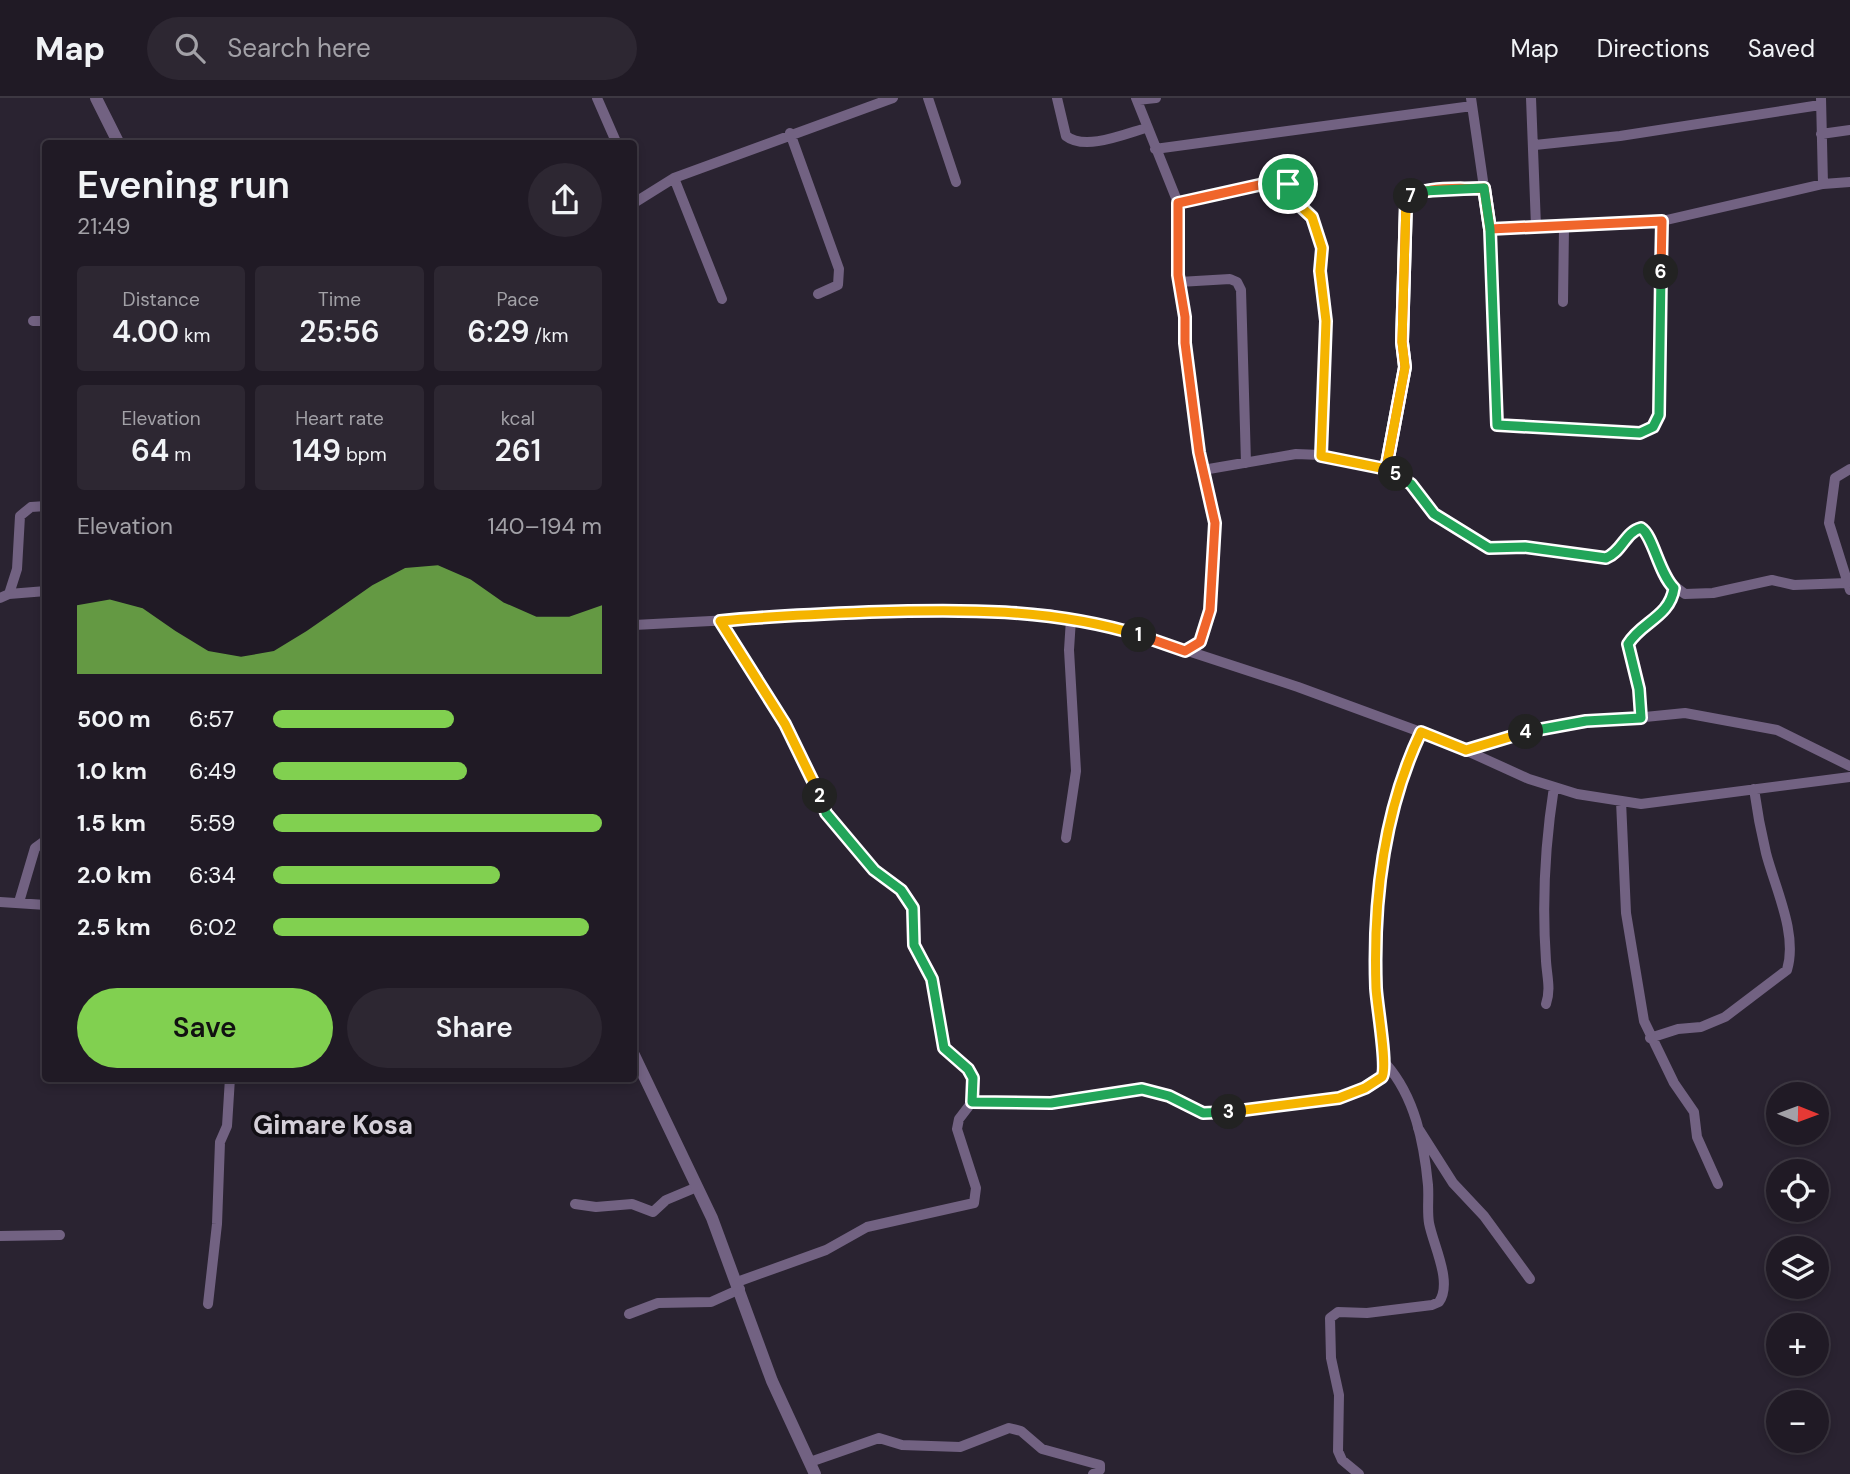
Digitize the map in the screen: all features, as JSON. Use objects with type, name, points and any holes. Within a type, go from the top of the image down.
[{"type":"street","points":[[96,98],[117,140]]},
{"type":"street","points":[[597,98],[615,140]]},
{"type":"street","points":[[637,201],[674,178],[790,133],[894,98]]},
{"type":"street","points":[[928,98],[956,182]]},
{"type":"street","points":[[1057,98],[1066,136],[1074,141],[1107,138],[1146,128]]},
{"type":"street","points":[[1156,98],[1136,99],[1178,203],[1179,282],[1203,470],[1215,523],[1212,596],[1200,642],[1203,658]]},
{"type":"street","points":[[1531,98],[1535,145],[1536,226]]},
{"type":"street","points":[[1535,145],[1620,136],[1821,101],[1822,184]]},
{"type":"street","points":[[1155,149],[1472,102],[1490,229],[1497,425],[1640,433],[1653,427],[1659,415],[1662,221]]},
{"type":"street","points":[[1821,134],[1850,130]]},
{"type":"street","points":[[790,133],[839,269],[838,285],[818,294]]},
{"type":"street","points":[[674,178],[722,299]]},
{"type":"street","points":[[1178,203],[1283,181],[1312,217],[1322,248],[1320,271],[1326,321],[1321,456]]},
{"type":"street","points":[[1490,229],[1662,221],[1822,184],[1850,181]]},
{"type":"street","points":[[1386,469],[1405,367],[1402,342],[1406,203],[1411,196],[1423,191],[1484,188]]},
{"type":"street","points":[[1563,302],[1564,226]]},
{"type":"street","points":[[1179,282],[1230,279],[1237,282],[1241,290],[1247,463]]},
{"type":"street","points":[[33,321],[42,321]]},
{"type":"street","points":[[1203,470],[1296,454],[1321,456],[1386,469],[1411,484],[1434,514],[1491,548],[1525,547],[1606,558],[1614,555],[1634,530],[1644,529],[1661,573],[1676,593]]},
{"type":"street","points":[[1676,593],[1713,593],[1772,580],[1794,585],[1848,587],[1829,523],[1836,478],[1850,469]]},
{"type":"street","points":[[5,596],[18,569],[20,516],[31,507],[42,506]]},
{"type":"street","points":[[5,596],[42,591]]},
{"type":"street","points":[[1641,718],[1639,689],[1628,644],[1659,617],[1676,593]]},
{"type":"street","points":[[637,625],[918,610],[1021,611],[1136,634],[1298,687],[1421,732],[1554,787],[1621,801],[1642,804],[1850,777]]},
{"type":"street","points":[[1066,838],[1076,771],[1069,650],[1071,619]]},
{"type":"street","points":[[629,1314],[658,1303],[711,1302],[739,1285],[827,1250],[867,1227],[974,1203],[976,1188],[957,1129],[959,1119],[972,1102],[973,1078],[968,1069],[944,1048],[932,979],[914,945],[913,908],[901,890],[874,870],[826,813],[811,775],[785,724],[720,621]]},
{"type":"street","points":[[1185,651],[1200,642]]},
{"type":"street","points":[[1466,750],[1545,727],[1685,713],[1770,729],[1850,766]]},
{"type":"street","points":[[1359,1474],[1342,1460],[1338,1451],[1339,1395],[1332,1372],[1329,1322],[1338,1312],[1367,1313],[1432,1305],[1443,1296],[1442,1273],[1429,1223],[1428,1186],[1418,1128],[1406,1092],[1386,1064],[1380,1044],[1376,989],[1380,878],[1396,791],[1421,732]]},
{"type":"street","points":[[1546,1004],[1549,979],[1546,962],[1545,858],[1554,787]]},
{"type":"street","points":[[1650,1038],[1678,1029],[1701,1027],[1725,1017],[1787,970],[1790,958],[1786,924],[1760,828],[1754,789]]},
{"type":"street","points":[[1621,801],[1628,927],[1644,1021],[1674,1083],[1692,1107],[1697,1137],[1718,1184]]},
{"type":"street","points":[[19,902],[35,848],[42,843]]},
{"type":"street","points":[[0,902],[42,905]]},
{"type":"street","points":[[637,1061],[697,1187],[739,1285],[772,1381],[812,1468],[879,1438],[902,1445],[960,1447],[1009,1428],[1021,1431],[1042,1448],[1100,1465],[1100,1470],[1093,1474]]},
{"type":"street","points":[[972,1102],[1051,1103],[1142,1089],[1169,1096],[1203,1113],[1262,1110],[1288,1103],[1339,1098],[1365,1088],[1382,1077],[1386,1064]]},
{"type":"street","points":[[208,1304],[218,1224],[220,1142],[227,1126],[230,1082]]},
{"type":"street","points":[[1418,1128],[1422,1130],[1453,1183],[1484,1216],[1530,1279]]},
{"type":"street","points":[[575,1204],[596,1207],[632,1204],[653,1212],[666,1200],[697,1187]]},
{"type":"street","points":[[0,1236],[60,1235]]},
{"type":"district","name":"Gimare Kosa","points":[[333,1125]]},
{"type":"route","points":[[1288,184],[1277,181],[1240,187],[1178,203],[1178,275],[1185,317],[1185,343],[1199,452],[1215,523],[1212,596],[1200,642],[1185,651],[1102,625],[1021,611],[918,610],[720,621],[785,724],[811,775],[826,813],[859,848],[874,870],[901,890],[913,908],[914,945],[932,979],[944,1048],[968,1069],[973,1078],[972,1102],[1016,1100],[1051,1103],[1142,1089],[1169,1096],[1210,1114],[1262,1110],[1288,1103],[1339,1098],[1374,1083],[1382,1077],[1386,1068],[1380,1044],[1376,989],[1380,878],[1396,791],[1421,732],[1466,750],[1545,727],[1606,719],[1641,718],[1638,680],[1628,644],[1638,633],[1655,622],[1673,597],[1674,588],[1661,573],[1644,529],[1634,530],[1614,555],[1606,558],[1525,547],[1489,548],[1471,534],[1434,514],[1411,484],[1386,469],[1405,367],[1402,342],[1406,203],[1411,196],[1423,191],[1484,188],[1490,229],[1662,221],[1659,415],[1653,427],[1640,433],[1497,425],[1493,279],[1484,188],[1423,191],[1411,196],[1406,203],[1406,232],[1402,342],[1405,367],[1386,469],[1321,456],[1326,321],[1320,271],[1322,248],[1319,231],[1312,217],[1298,204],[1288,184]]}]
